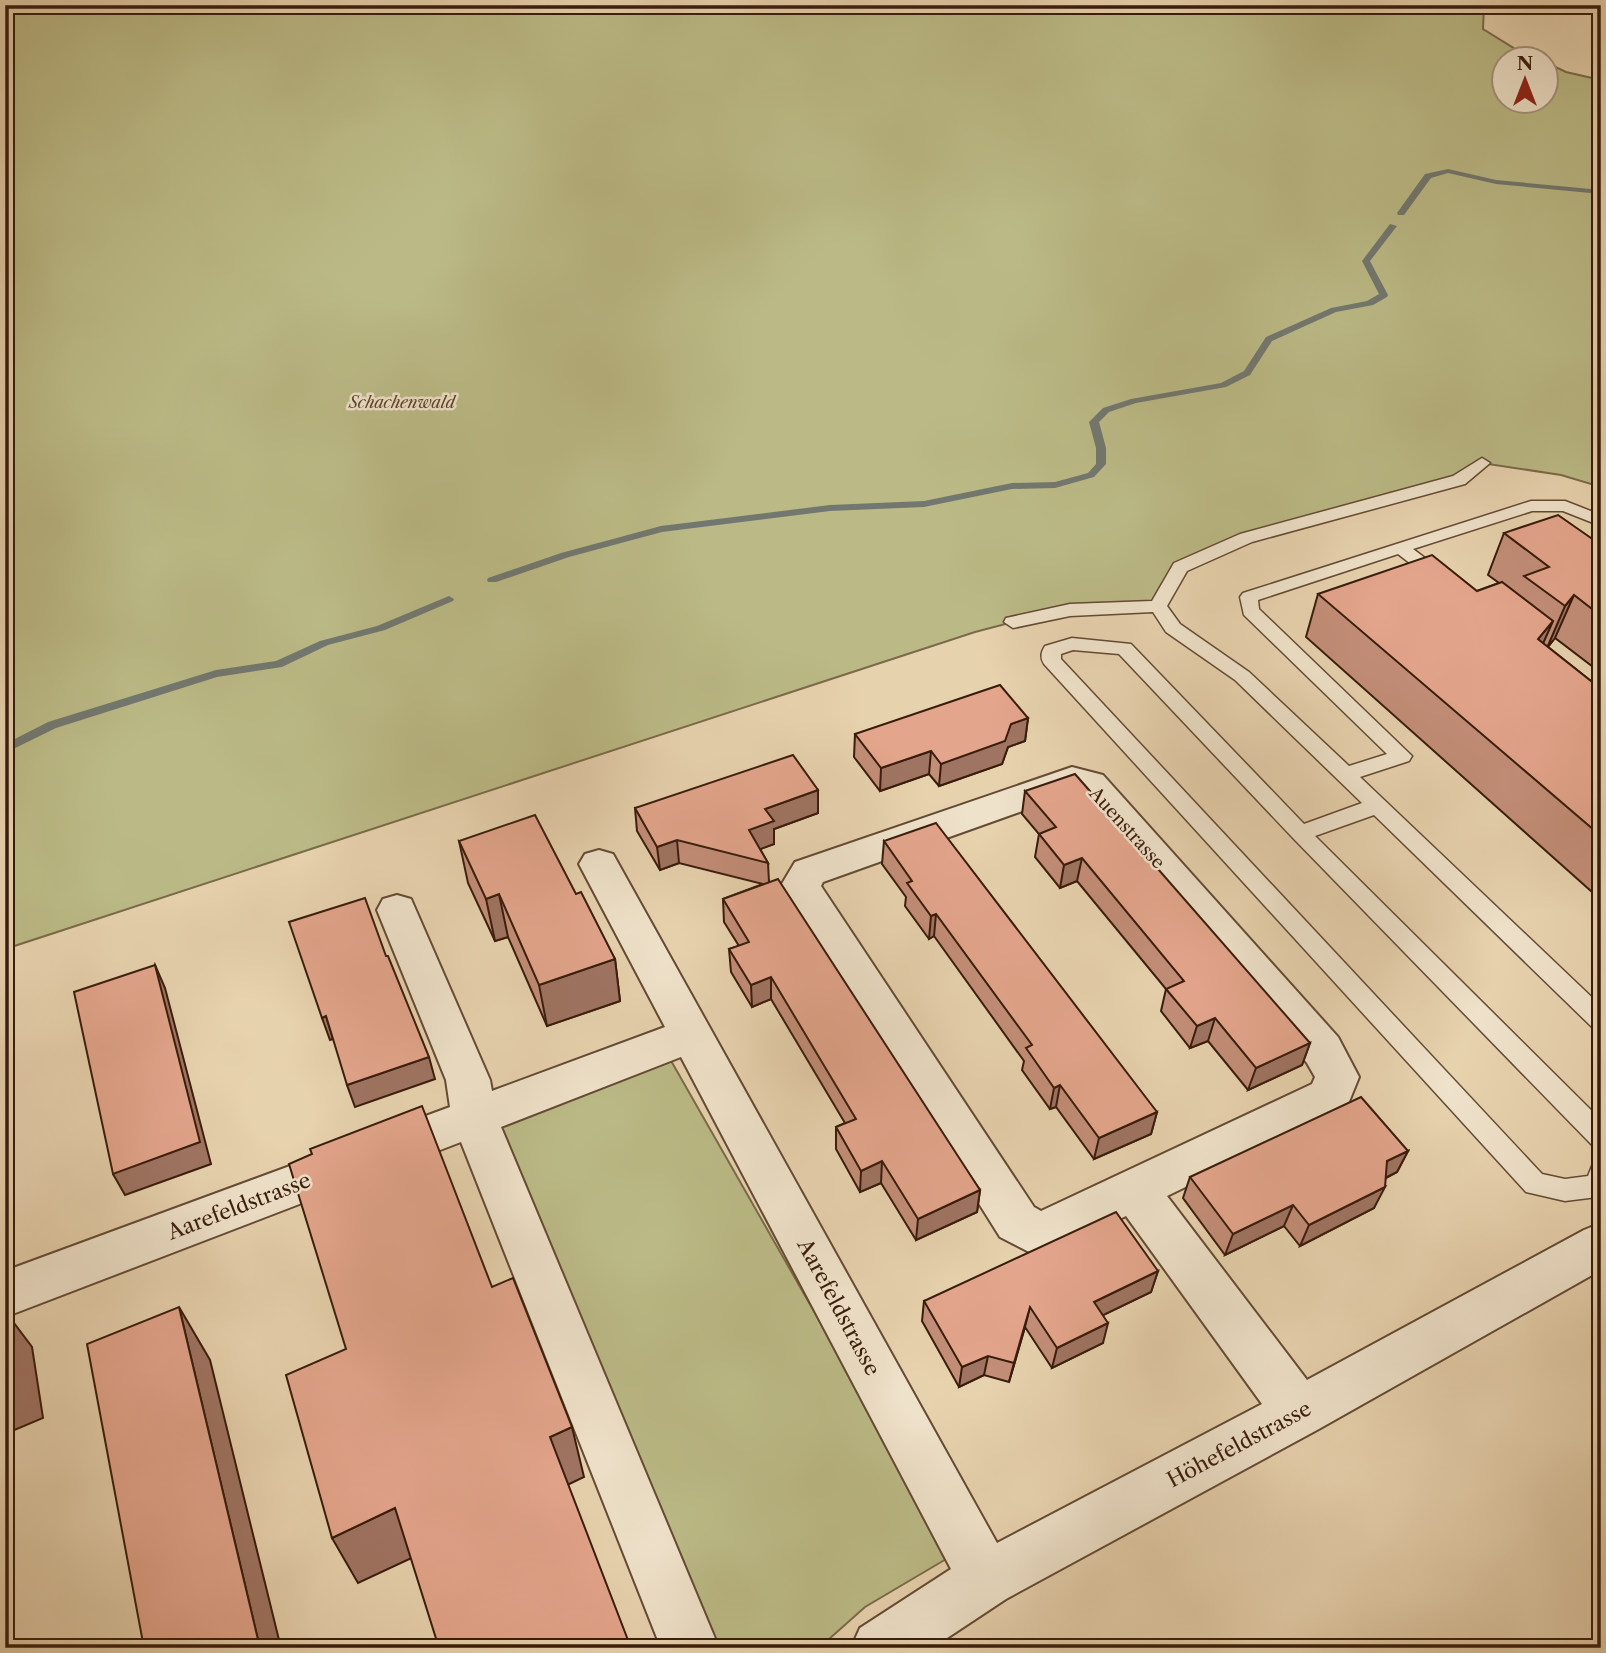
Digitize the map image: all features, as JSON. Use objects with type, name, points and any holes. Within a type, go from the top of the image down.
[{"type":"street","name":"Auenstrasse","points":[[1072,780],[1090,784],[1323,1050],[1337,1077],[1330,1096],[1134,1190],[1038,1235],[1017,1222],[800,887],[809,872],[1072,780]]},
{"type":"street","name":"Aarefeldstrasse","points":[[599,864],[986,1579]]},
{"type":"street","points":[[397,910],[468,1080],[474,1117],[690,1648]]},
{"type":"street","name":"Aarefeldstrasse","points":[[5,1294],[692,1035]]},
{"type":"street","points":[[1134,1190],[1299,1412]]},
{"type":"street","name":"Höhefeldstrasse","points":[[880,1648],[986,1579],[1299,1412],[1601,1245]]},
{"type":"lane","points":[[1158,606],[1180,567],[1246,538],[1460,480],[1482,463]]},
{"type":"lane","points":[[1345,775],[1402,756],[1250,611],[1249,597],[1531,506],[1565,506],[1601,520]]},
{"type":"lane","points":[[1400,547],[1452,588]]},
{"type":"lane","points":[[1013,622],[1070,610],[1158,606]]},
{"type":"lane","points":[[1158,606],[1173,628],[1242,676],[1601,1021]]},
{"type":"lane","points":[[1601,1137],[1300,834],[1124,648],[1072,644],[1052,650],[1051,660],[1535,1184],[1565,1190],[1597,1186],[1601,1174]]},
{"type":"lane","points":[[1300,834],[1377,806]]},
{"type":"green space","name":"Schachenwald","points":[[5,5],[1488,5],[1484,6],[1483,29],[1511,46],[1490,46],[1490,116],[1560,116],[1560,69],[1601,80],[1601,487],[1561,475],[1482,463],[1459,480],[1246,538],[1180,567],[1158,606],[1013,622],[975,632],[5,949]]},
{"type":"green space","points":[[670,1059],[953,1555],[865,1607],[819,1648],[714,1648],[499,1123]]},
{"type":"building","points":[[1558,515],[1601,545],[1601,616],[1574,595],[1565,606],[1524,576],[1549,567],[1504,533]]},
{"type":"building","points":[[1432,555],[1477,591],[1502,582],[1553,621],[1538,639],[1601,689],[1601,836],[1318,594]]},
{"type":"building","points":[[1000,685],[1028,718],[1011,724],[1005,741],[941,764],[931,751],[881,768],[855,734]]},
{"type":"building","points":[[793,755],[818,790],[765,809],[774,821],[749,830],[768,863],[677,840],[657,847],[635,808]]},
{"type":"building","points":[[1075,774],[1310,1043],[1256,1068],[1215,1018],[1197,1026],[1166,989],[1184,981],[1082,858],[1064,865],[1039,834],[1056,827],[1025,791]]},
{"type":"building","points":[[535,815],[576,894],[581,892],[615,959],[539,985],[499,894],[486,899],[459,841]]},
{"type":"building","points":[[936,823],[1157,1112],[1099,1138],[1060,1085],[1054,1088],[1026,1048],[1032,1045],[936,914],[931,916],[907,883],[912,881],[884,841]]},
{"type":"building","points":[[778,879],[980,1190],[918,1219],[882,1161],[861,1171],[836,1127],[856,1119],[771,977],[751,985],[729,949],[749,942],[723,899]]},
{"type":"building","points":[[365,898],[386,956],[429,1057],[347,1085],[326,1016],[322,1018],[289,922]]},
{"type":"building","points":[[155,965],[200,1142],[113,1174],[74,992]]},
{"type":"building","points":[[1361,1097],[1408,1151],[1387,1161],[1385,1187],[1309,1225],[1293,1205],[1233,1234],[1190,1177]]},
{"type":"building","points":[[422,1106],[492,1287],[513,1278],[572,1427],[550,1437],[631,1648],[439,1648],[395,1508],[332,1538],[286,1375],[346,1349],[289,1164],[312,1154],[310,1149]]},
{"type":"building","points":[[1116,1212],[1158,1271],[1094,1302],[1108,1323],[1057,1348],[1030,1307],[1014,1363],[988,1356],[962,1367],[924,1301]]},
{"type":"building","points":[[179,1307],[260,1648],[144,1648],[87,1344]]},
{"type":"waterway","points":[[1401,213],[1428,176],[1448,171],[1496,182],[1601,192]]},
{"type":"waterway","points":[[492,580],[565,555],[661,529],[830,508],[924,504],[1012,486],[1055,485],[1091,475],[1101,464],[1101,448],[1094,422],[1106,410],[1134,401],[1223,385],[1247,373],[1269,339],[1334,310],[1370,303],[1384,295],[1366,261],[1393,226]]},
{"type":"waterway","points":[[5,749],[52,725],[216,674],[278,664],[324,643],[381,628],[449,599]]}]
